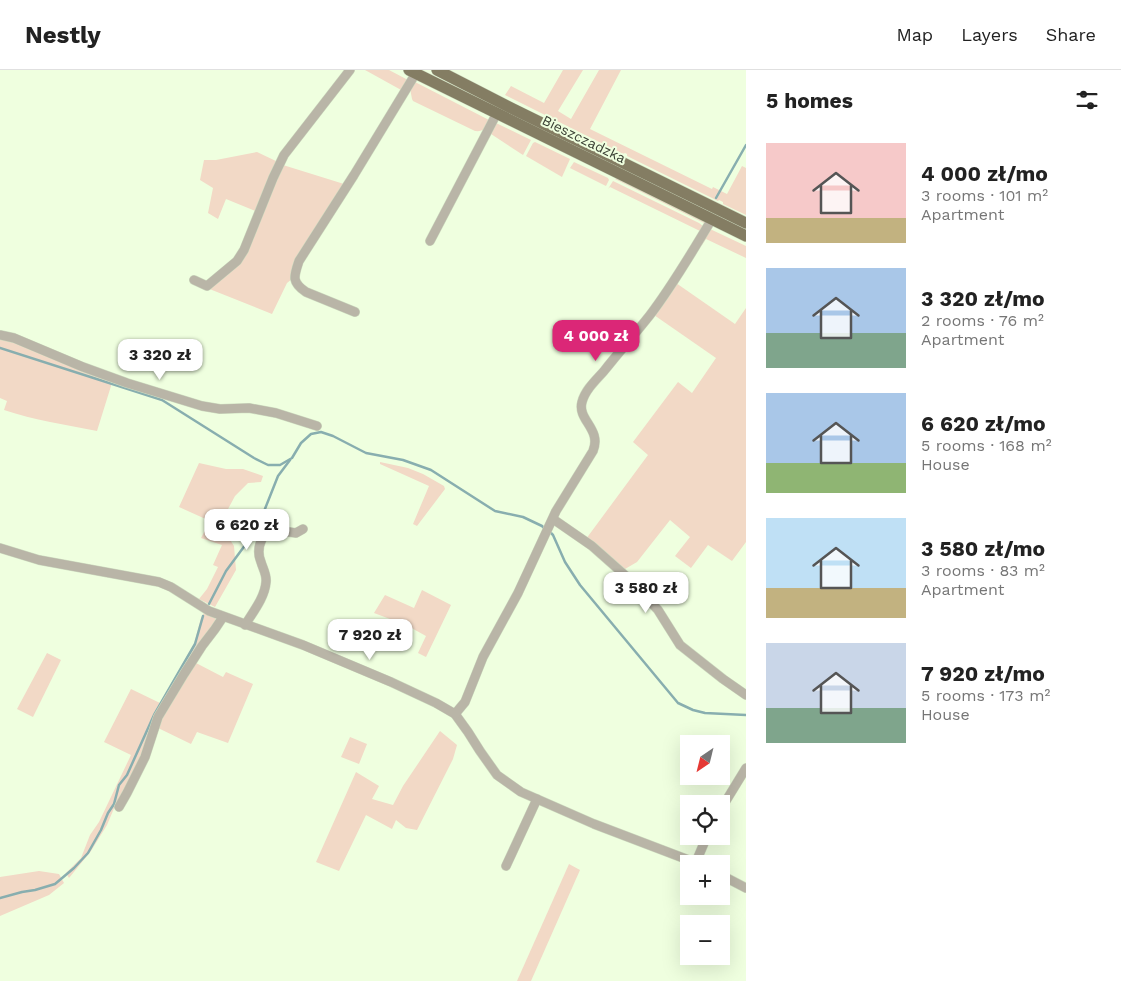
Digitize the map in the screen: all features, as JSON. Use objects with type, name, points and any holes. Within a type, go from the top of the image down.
[{"type":"main road","name":"Bieszczadzka","points":[[437,70],[746,224]]},
{"type":"main road","name":"Bieszczadzka","points":[[412,72],[746,236]]},
{"type":"street","points":[[194,280],[207,286],[237,261],[244,250],[284,155],[350,70]]},
{"type":"street","points":[[355,312],[306,292],[296,283],[294,275],[299,261],[354,175],[412,72]]},
{"type":"street","points":[[430,241],[497,114]]},
{"type":"street","points":[[455,714],[465,702],[483,657],[518,593],[562,500],[595,447],[594,434],[581,410],[584,397],[652,313],[712,219]]},
{"type":"street","points":[[0,335],[14,338],[122,381],[202,406],[220,409],[249,408],[276,413],[317,426]]},
{"type":"street","points":[[552,522],[592,546],[628,577],[658,610],[680,646],[746,695]]},
{"type":"street","points":[[245,625],[263,595],[266,581],[265,571],[260,560],[259,546],[263,536],[269,529],[296,533],[303,529]]},
{"type":"street","points":[[0,548],[38,560],[159,582],[209,612],[303,645],[390,682],[455,714],[497,775],[521,792],[594,824],[680,857]]},
{"type":"street","points":[[119,807],[145,756],[158,717],[223,616]]},
{"type":"street","points":[[729,795],[746,768]]},
{"type":"street","points":[[506,866],[537,799]]},
{"type":"street","points":[[730,880],[746,888]]},
{"type":"shaded area","points":[[365,70],[389,70],[408,80],[403,91]]},
{"type":"shaded area","points":[[563,70],[583,70],[558,111],[571,119],[599,70],[621,70],[590,129],[712,189],[713,187],[727,194],[742,166],[746,168],[746,215],[627,156],[625,153],[623,154],[505,95],[511,86],[544,103]]},
{"type":"shaded area","points":[[415,82],[489,120],[488,125],[483,130],[475,131],[413,101],[410,88]]},
{"type":"shaded area","points":[[496,123],[531,140],[523,155],[488,132]]},
{"type":"shaded area","points":[[535,142],[570,159],[562,177],[526,156]]},
{"type":"shaded area","points":[[257,152],[283,165],[344,184],[292,279],[287,283],[272,314],[207,288],[237,264],[260,213],[226,199],[218,219],[208,213],[213,188],[200,180],[204,160],[216,160]]},
{"type":"shaded area","points":[[574,162],[608,178],[606,186],[570,168]]},
{"type":"shaded area","points":[[617,178],[705,222],[706,224],[615,179]]},
{"type":"shaded area","points":[[613,181],[699,223],[704,227],[702,232],[610,187],[608,189]]},
{"type":"shaded area","points":[[710,229],[746,246],[746,258],[706,239],[702,245],[700,244]]},
{"type":"shaded area","points":[[676,283],[735,324],[746,308],[746,542],[732,561],[708,545],[691,568],[675,556],[690,537],[670,520],[637,562],[625,569],[586,539],[648,455],[633,442],[678,382],[692,393],[716,358],[654,315]]},
{"type":"shaded area","points":[[0,338],[111,380],[111,386],[97,431],[4,410],[7,401],[0,398]]},
{"type":"shaded area","points":[[380,462],[408,468],[444,486],[445,489],[417,526],[413,524],[429,486],[380,464]]},
{"type":"shaded area","points":[[199,463],[226,469],[243,469],[263,476],[261,482],[248,483],[235,496],[220,524],[234,546],[236,570],[215,607],[199,599],[207,589],[218,567],[213,565],[222,545],[201,538],[210,521],[179,507]]},
{"type":"shaded area","points":[[422,590],[451,605],[426,657],[418,653],[426,636],[406,625],[374,613],[385,595],[414,608]]},
{"type":"shaded area","points":[[204,613],[215,618],[216,622],[158,712],[145,753],[115,806],[107,825],[91,851],[69,878],[66,873],[81,858],[90,835],[99,822],[131,755],[104,742],[131,689],[160,703],[194,644]]},
{"type":"shaded area","points":[[47,653],[61,660],[33,717],[17,709]]},
{"type":"shaded area","points":[[196,663],[223,677],[226,672],[253,684],[228,743],[197,732],[191,744],[156,727]]},
{"type":"shaded area","points":[[440,731],[457,745],[453,759],[417,830],[406,828],[396,820],[392,829],[366,815],[339,871],[316,862],[356,772],[379,786],[372,799],[393,805],[403,786]]},
{"type":"shaded area","points":[[350,737],[367,744],[359,764],[341,757]]},
{"type":"shaded area","points":[[569,864],[580,870],[531,981],[517,981]]},
{"type":"shaded area","points":[[39,871],[59,874],[64,883],[49,895],[0,916],[0,877]]},
{"type":"waterway","points":[[716,198],[746,145]]},
{"type":"waterway","points":[[0,348],[162,400],[268,465],[280,465],[292,458],[301,443],[311,434],[321,432],[366,453],[403,460],[431,470],[495,511],[523,517],[545,529]]},
{"type":"waterway","points":[[209,604],[226,571],[257,529],[278,476],[290,460]]},
{"type":"waterway","points":[[550,532],[565,562],[580,585],[678,703],[705,713],[746,715]]},
{"type":"waterway","points":[[0,898],[55,884],[88,853],[114,804],[119,785],[127,775],[154,715],[195,644],[203,616]]}]
